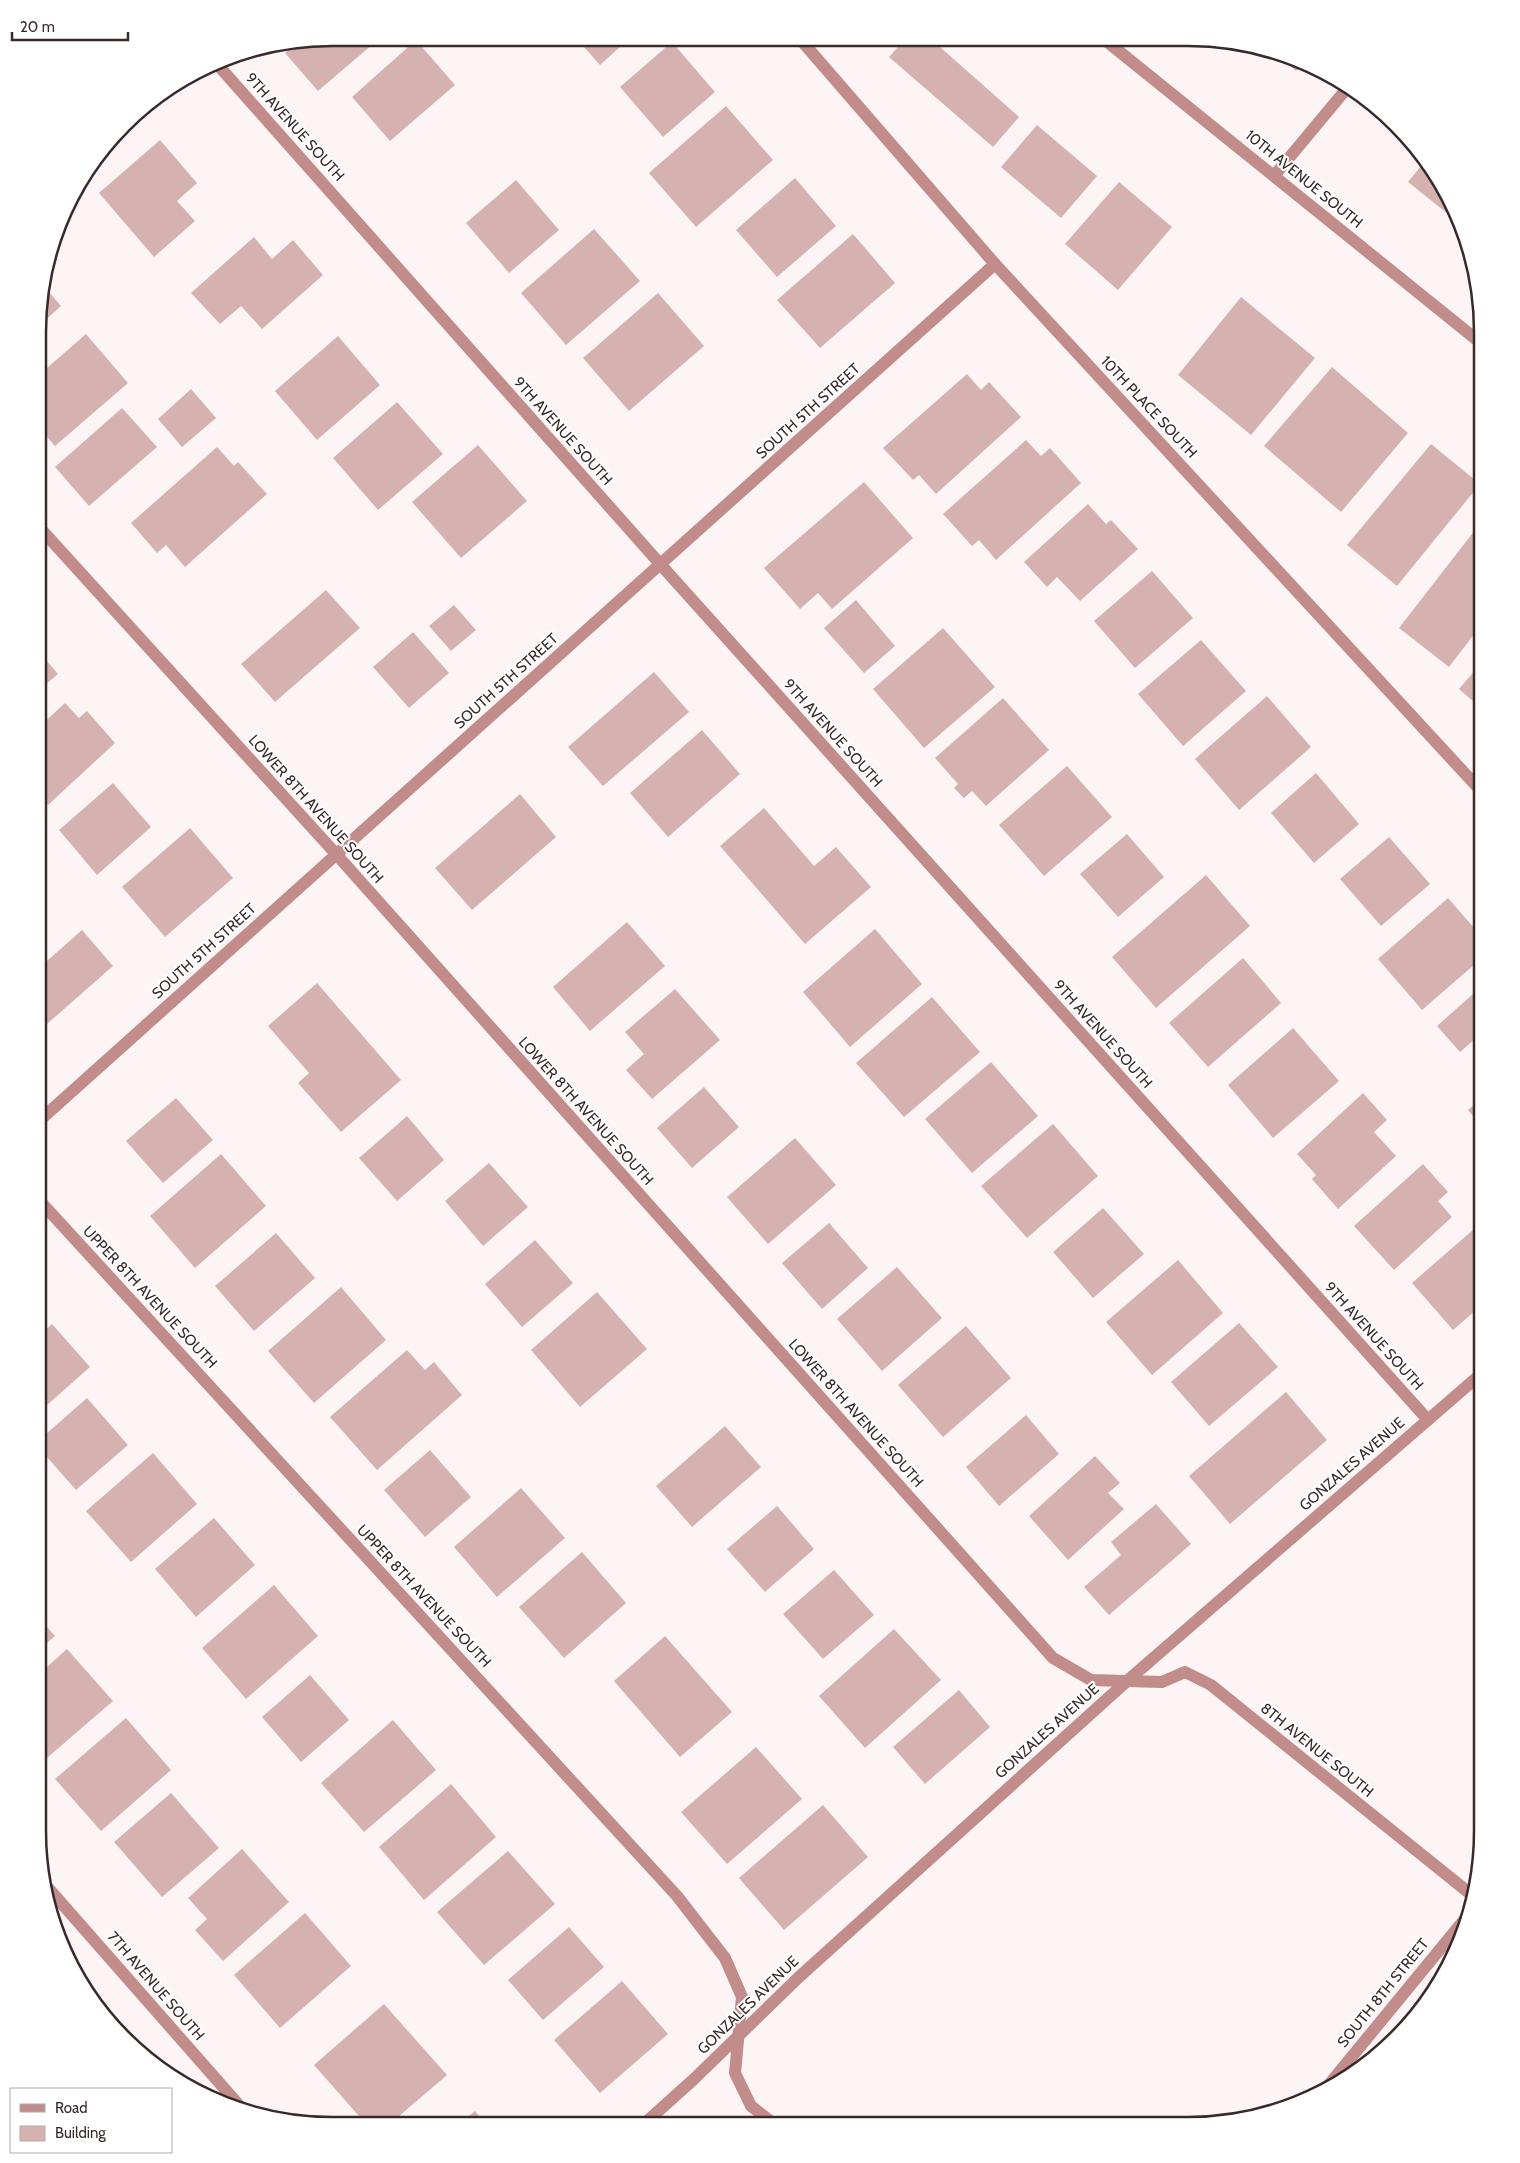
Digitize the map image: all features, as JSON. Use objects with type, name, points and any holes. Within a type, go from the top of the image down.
[{"type":"street","name":"10TH PLACE SOUTH","points":[[806,46],[995,264],[1474,783]]},
{"type":"street","name":"10TH AVENUE SOUTH","points":[[1112,46],[1474,338]]},
{"type":"street","name":"9TH AVENUE SOUTH","points":[[221,68],[661,565],[1428,1420]]},
{"type":"street","points":[[1274,176],[1344,92]]},
{"type":"street","name":"SOUTH 5TH STREET","points":[[46,1115],[995,264]]},
{"type":"street","name":"LOWER 8TH AVENUE SOUTH","points":[[46,535],[336,854],[1053,1658],[1091,1680],[1127,1681]]},
{"type":"street","name":"UPPER 8TH AVENUE SOUTH","points":[[46,1209],[677,1896],[725,1958],[742,1997],[739,2035]]},
{"type":"street","name":"GONZALES AVENUE","points":[[652,2117],[694,2079],[799,1977],[1127,1681],[1474,1380]]},
{"type":"street","name":"8TH AVENUE SOUTH","points":[[1127,1681],[1162,1682],[1185,1672],[1210,1685],[1467,1891]]},
{"type":"street","name":"7TH AVENUE SOUTH","points":[[54,1894],[234,2100]]},
{"type":"street","name":"SOUTH 8TH STREET","points":[[1336,2076],[1457,1929]]},
{"type":"street","points":[[739,2035],[735,2073],[751,2106],[765,2117]]},
{"type":"building","points":[[371,46],[318,91],[285,53],[288,50],[313,47]]},
{"type":"building","points":[[409,46],[421,46],[455,85],[390,141],[352,97]]},
{"type":"building","points":[[583,46],[621,46],[600,65]]},
{"type":"building","points":[[667,46],[675,46],[715,92],[663,137],[620,87]]},
{"type":"building","points":[[899,46],[939,46],[1019,117],[993,147],[889,57]]},
{"type":"building","points":[[1287,64],[1298,68],[1296,71]]},
{"type":"building","points":[[726,106],[773,160],[696,227],[649,173]]},
{"type":"building","points":[[1037,125],[1097,176],[1061,218],[1001,167]]},
{"type":"building","points":[[160,140],[197,183],[177,201],[195,221],[154,257],[99,193]]},
{"type":"building","points":[[1421,166],[1436,189],[1448,214],[1408,182]]},
{"type":"building","points":[[795,178],[836,226],[777,277],[736,230]]},
{"type":"building","points":[[516,180],[559,230],[509,273],[466,223]]},
{"type":"building","points":[[1119,182],[1172,227],[1118,290],[1065,244]]},
{"type":"building","points":[[594,229],[640,281],[566,345],[521,293]]},
{"type":"building","points":[[853,234],[895,283],[820,348],[777,300]]},
{"type":"building","points":[[254,237],[272,259],[293,240],[323,275],[262,329],[241,306],[220,324],[191,293]]},
{"type":"building","points":[[49,292],[61,306],[47,319]]},
{"type":"building","points":[[658,293],[704,346],[629,411],[583,358]]},
{"type":"building","points":[[1241,297],[1315,358],[1251,435],[1178,375]]},
{"type":"building","points":[[86,334],[128,383],[55,446],[46,436],[46,369]]},
{"type":"building","points":[[338,336],[380,385],[317,440],[275,391]]},
{"type":"building","points":[[1332,367],[1408,433],[1341,512],[1264,446]]},
{"type":"building","points":[[967,374],[981,390],[989,382],[1021,417],[936,494],[919,475],[913,480],[883,448]]},
{"type":"building","points":[[191,389],[216,418],[182,447],[158,419]]},
{"type":"building","points":[[397,402],[443,454],[378,510],[333,458]]},
{"type":"building","points":[[122,408],[157,447],[89,506],[55,467]]},
{"type":"building","points":[[1026,440],[1041,456],[1050,448],[1081,483],[996,560],[979,540],[972,546],[943,514]]},
{"type":"building","points":[[1431,444],[1474,479],[1474,491],[1397,586],[1347,545]]},
{"type":"building","points":[[478,445],[527,501],[461,558],[412,502]]},
{"type":"building","points":[[217,447],[234,466],[238,462],[267,494],[185,567],[166,545],[157,553],[131,523]]},
{"type":"building","points":[[864,482],[913,538],[832,609],[818,593],[800,609],[764,568]]},
{"type":"building","points":[[1088,504],[1106,524],[1111,520],[1138,549],[1080,601],[1057,577],[1047,587],[1024,562]]},
{"type":"building","points":[[1474,531],[1474,634],[1449,667],[1399,628]]},
{"type":"building","points":[[1152,571],[1193,618],[1135,668],[1094,621]]},
{"type":"building","points":[[326,590],[360,628],[275,702],[241,664]]},
{"type":"building","points":[[856,600],[895,646],[864,673],[824,628]]},
{"type":"building","points":[[454,605],[476,630],[451,651],[429,626]]},
{"type":"building","points":[[943,628],[995,687],[924,748],[873,689]]},
{"type":"building","points":[[413,632],[449,673],[409,708],[373,667]]},
{"type":"building","points":[[1201,640],[1246,691],[1183,746],[1138,694]]},
{"type":"building","points":[[46,660],[58,674],[46,684]]},
{"type":"building","points":[[1474,671],[1474,702],[1459,689]]},
{"type":"building","points":[[654,672],[689,712],[603,786],[568,747]]},
{"type":"building","points":[[1267,696],[1311,747],[1239,810],[1195,759]]},
{"type":"building","points":[[1003,698],[1049,750],[986,806],[972,791],[964,798],[954,788],[958,784],[935,758]]},
{"type":"building","points":[[65,703],[79,718],[87,711],[115,743],[48,805],[46,803],[46,721]]},
{"type":"building","points":[[702,730],[740,774],[668,837],[630,793]]},
{"type":"building","points":[[1067,766],[1112,817],[1044,876],[999,825]]},
{"type":"building","points":[[1316,773],[1359,824],[1314,863],[1271,813]]},
{"type":"building","points":[[113,783],[151,827],[97,875],[59,830]]},
{"type":"building","points":[[520,794],[556,837],[472,910],[435,868]]},
{"type":"building","points":[[764,808],[814,866],[836,847],[871,887],[805,944],[720,846]]},
{"type":"building","points":[[190,828],[233,878],[165,937],[122,887]]},
{"type":"building","points":[[1127,834],[1164,877],[1118,917],[1080,874]]},
{"type":"building","points":[[1389,837],[1430,884],[1381,926],[1340,879]]},
{"type":"building","points":[[1206,875],[1250,926],[1156,1008],[1112,957]]},
{"type":"building","points":[[1448,898],[1474,928],[1474,965],[1422,1010],[1378,959]]},
{"type":"building","points":[[627,922],[665,966],[590,1031],[553,987]]},
{"type":"building","points":[[875,929],[922,984],[850,1047],[803,992]]},
{"type":"building","points":[[82,930],[113,966],[46,1025],[46,962]]},
{"type":"building","points":[[1243,958],[1281,1003],[1208,1067],[1169,1023]]},
{"type":"building","points":[[317,983],[401,1080],[341,1132],[298,1083],[309,1073],[268,1026]]},
{"type":"building","points":[[675,989],[720,1040],[652,1099],[626,1070],[644,1054],[625,1032]]},
{"type":"building","points":[[1474,993],[1474,1040],[1460,1052],[1437,1026]]},
{"type":"building","points":[[932,997],[980,1052],[904,1117],[856,1063]]},
{"type":"building","points":[[1293,1028],[1339,1081],[1273,1138],[1228,1085]]},
{"type":"building","points":[[991,1062],[1038,1116],[972,1173],[925,1119]]},
{"type":"building","points":[[704,1087],[739,1127],[692,1168],[657,1128]]},
{"type":"building","points":[[1363,1093],[1387,1120],[1374,1132],[1396,1156],[1338,1209],[1312,1179],[1316,1175],[1297,1154]]},
{"type":"building","points":[[176,1098],[213,1140],[163,1183],[126,1141]]},
{"type":"building","points":[[1474,1105],[1474,1117],[1468,1110]]},
{"type":"building","points":[[407,1116],[444,1160],[397,1201],[359,1158]]},
{"type":"building","points":[[1053,1124],[1098,1176],[1027,1238],[981,1186]]},
{"type":"building","points":[[795,1138],[836,1185],[768,1244],[727,1197]]},
{"type":"building","points":[[221,1154],[266,1206],[195,1268],[150,1216]]},
{"type":"building","points":[[489,1163],[528,1207],[483,1246],[445,1201]]},
{"type":"building","points":[[1423,1164],[1448,1192],[1438,1201],[1452,1217],[1394,1270],[1354,1226]]},
{"type":"building","points":[[1103,1208],[1144,1254],[1093,1298],[1053,1252]]},
{"type":"building","points":[[829,1223],[868,1268],[822,1309],[782,1263]]},
{"type":"building","points":[[1474,1229],[1474,1312],[1453,1330],[1412,1283]]},
{"type":"building","points":[[276,1233],[315,1278],[254,1331],[215,1286]]},
{"type":"building","points":[[535,1240],[573,1283],[522,1327],[485,1284]]},
{"type":"building","points":[[1178,1260],[1223,1313],[1152,1375],[1106,1322]]},
{"type":"building","points":[[897,1267],[942,1318],[882,1371],[837,1319]]},
{"type":"building","points":[[341,1287],[386,1340],[314,1403],[268,1351]]},
{"type":"building","points":[[597,1292],[647,1349],[580,1407],[531,1350]]},
{"type":"building","points":[[1239,1323],[1278,1367],[1209,1426],[1171,1382]]},
{"type":"building","points":[[52,1324],[90,1367],[46,1406],[46,1330]]},
{"type":"building","points":[[966,1326],[1011,1378],[943,1437],[898,1385]]},
{"type":"building","points":[[407,1350],[425,1370],[434,1362],[462,1395],[377,1470],[330,1417]]},
{"type":"building","points":[[1286,1392],[1327,1440],[1230,1524],[1189,1476]]},
{"type":"building","points":[[87,1398],[128,1445],[76,1490],[46,1456],[46,1434]]},
{"type":"building","points":[[1026,1415],[1059,1454],[999,1506],[966,1467]]},
{"type":"building","points":[[725,1426],[761,1467],[692,1527],[656,1486]]},
{"type":"building","points":[[430,1450],[471,1497],[425,1537],[384,1490]]},
{"type":"building","points":[[153,1453],[197,1504],[131,1562],[86,1511]]},
{"type":"building","points":[[1095,1456],[1120,1483],[1108,1493],[1124,1509],[1068,1560],[1029,1516]]},
{"type":"building","points":[[521,1488],[565,1538],[497,1597],[454,1547]]},
{"type":"building","points":[[1156,1504],[1191,1544],[1109,1615],[1084,1587],[1121,1555],[1111,1542]]},
{"type":"building","points":[[777,1506],[814,1549],[765,1592],[727,1549]]},
{"type":"building","points":[[214,1518],[255,1565],[196,1617],[155,1569]]},
{"type":"building","points":[[582,1552],[626,1603],[564,1658],[519,1607]]},
{"type":"building","points":[[834,1570],[874,1615],[823,1659],[783,1614]]},
{"type":"building","points":[[274,1585],[318,1636],[246,1699],[202,1648]]},
{"type":"building","points":[[46,1626],[55,1636],[46,1644]]},
{"type":"building","points":[[894,1629],[941,1680],[865,1748],[819,1696]]},
{"type":"building","points":[[665,1636],[732,1712],[680,1757],[614,1681]]},
{"type":"building","points":[[67,1649],[113,1701],[46,1759],[46,1668]]},
{"type":"building","points":[[310,1675],[349,1720],[301,1762],[262,1717]]},
{"type":"building","points":[[959,1690],[990,1727],[925,1784],[893,1747]]},
{"type":"building","points":[[126,1718],[171,1770],[101,1831],[55,1779]]},
{"type":"building","points":[[393,1720],[436,1770],[364,1832],[321,1783]]},
{"type":"building","points":[[756,1747],[802,1799],[727,1864],[681,1812]]},
{"type":"building","points":[[451,1784],[496,1837],[424,1900],[379,1847]]},
{"type":"building","points":[[171,1793],[219,1848],[162,1897],[114,1842]]},
{"type":"building","points":[[823,1805],[868,1857],[784,1930],[739,1878]]},
{"type":"building","points":[[242,1849],[289,1902],[223,1961],[195,1930],[207,1919],[188,1898]]},
{"type":"building","points":[[508,1851],[555,1904],[484,1965],[437,1912]]},
{"type":"building","points":[[305,1913],[351,1966],[280,2028],[234,1975]]},
{"type":"building","points":[[569,1927],[604,1967],[543,2020],[508,1980]]},
{"type":"building","points":[[622,1981],[668,2034],[600,2093],[554,2040]]},
{"type":"building","points":[[384,2004],[447,2075],[398,2117],[360,2117],[314,2065]]},
{"type":"building","points":[[475,2111],[480,2117],[468,2117]]}]
